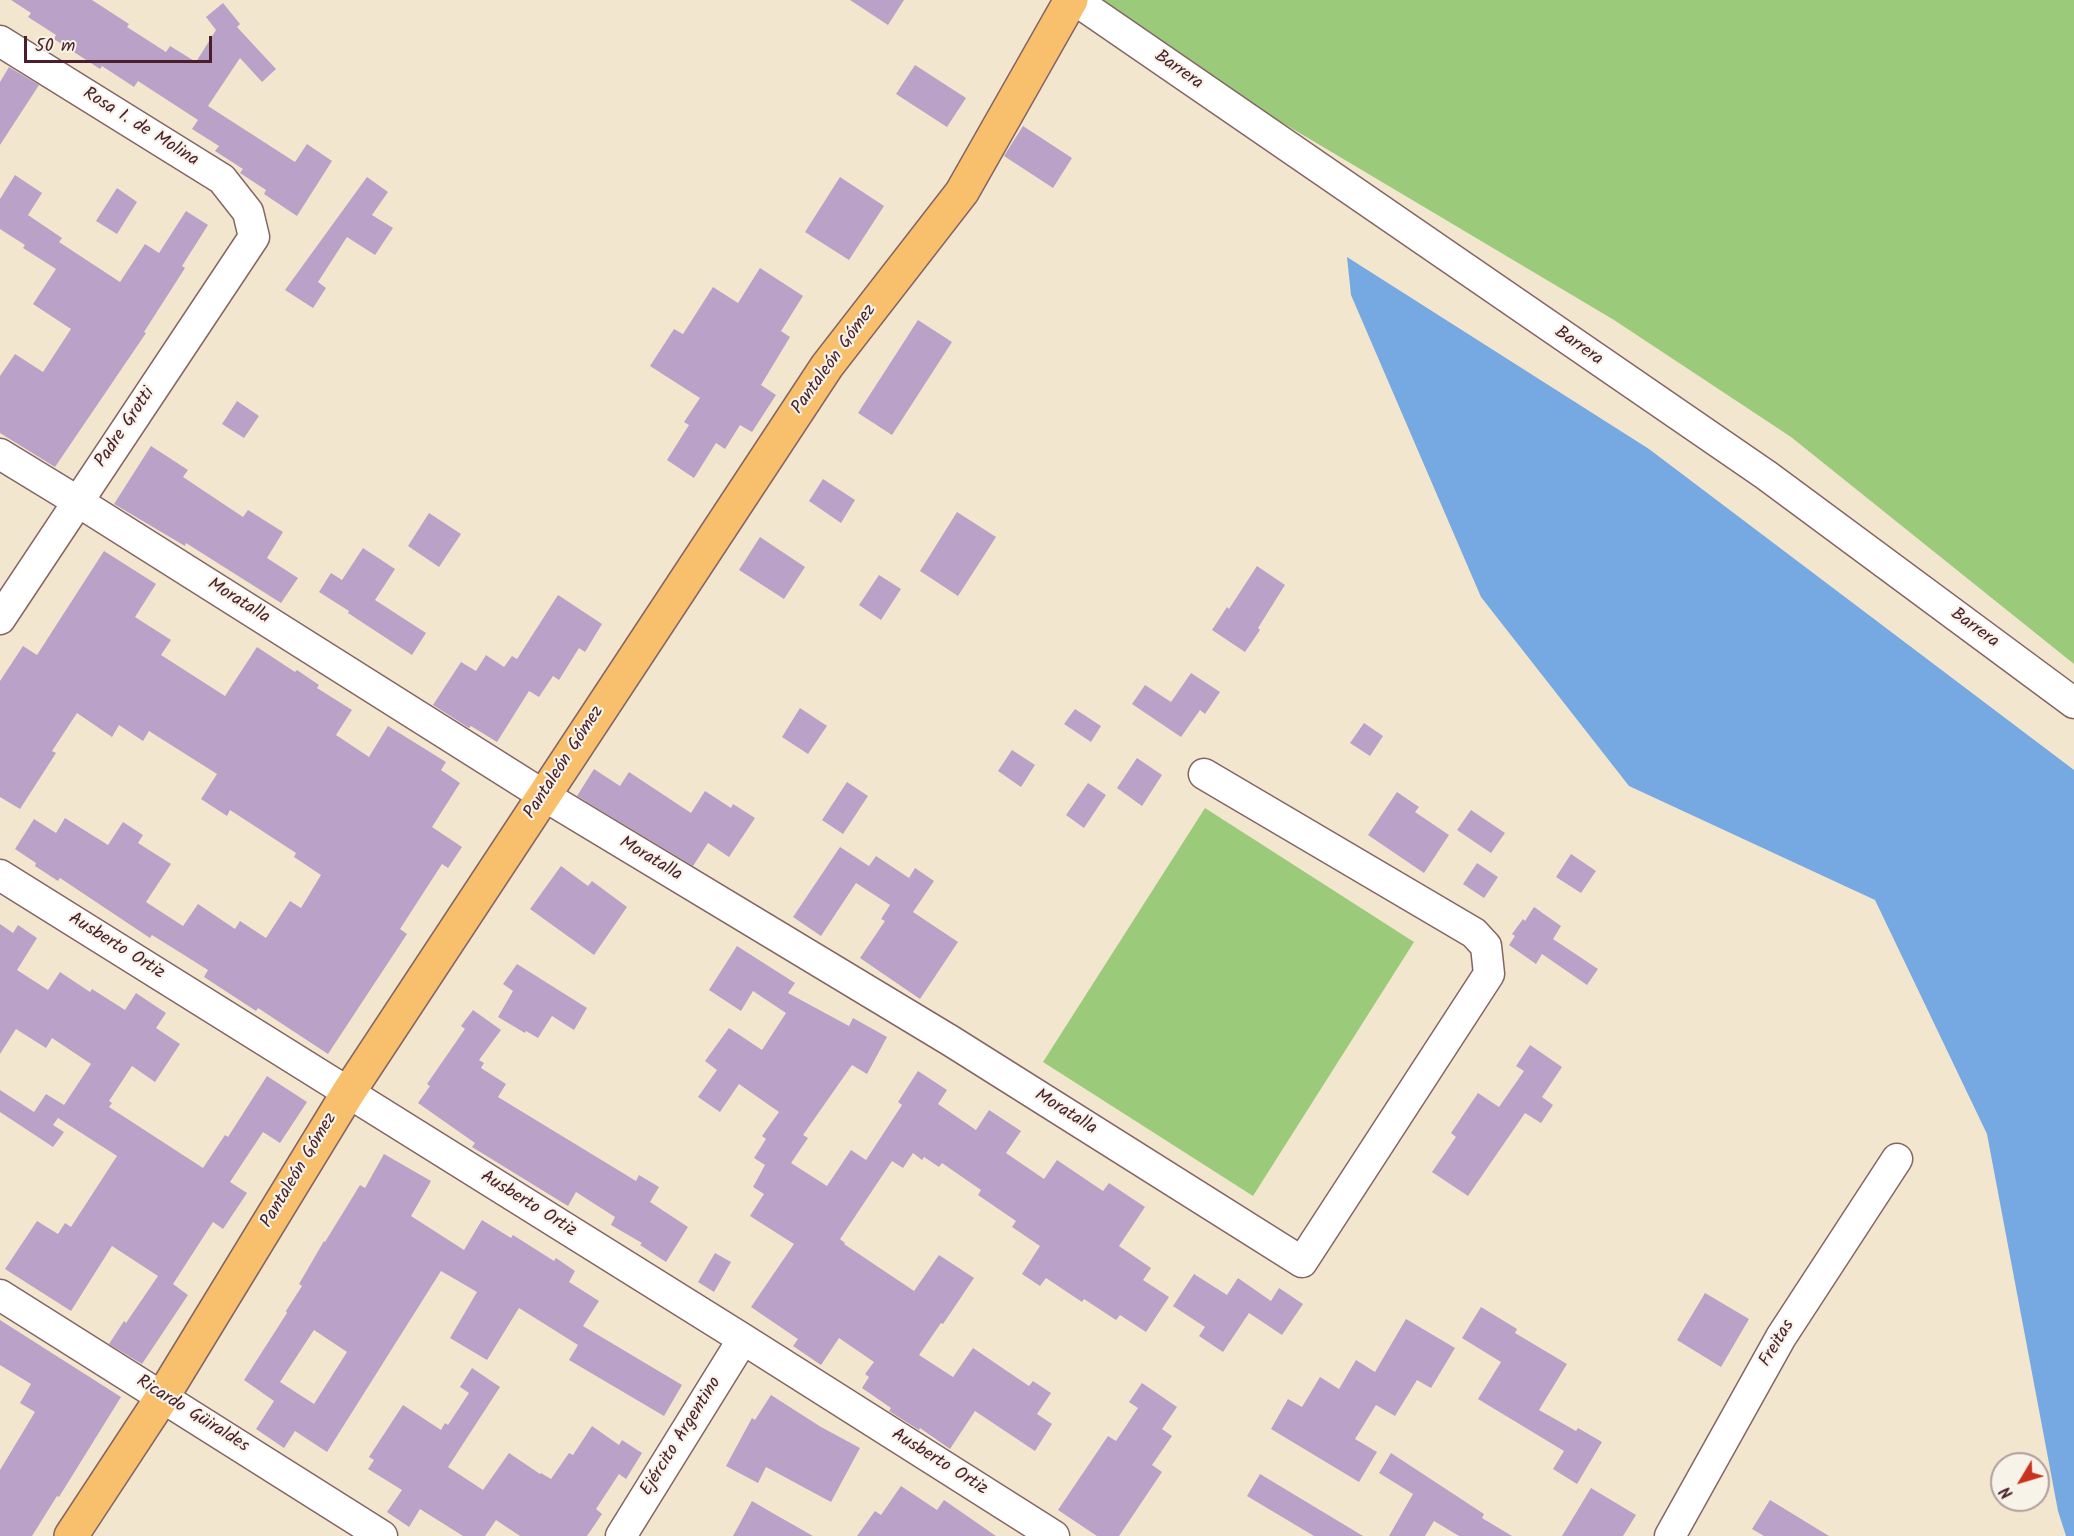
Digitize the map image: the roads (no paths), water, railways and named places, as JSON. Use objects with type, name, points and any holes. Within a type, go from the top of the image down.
[{"type":"main road","name":"Pantaleón Gómez","points":[[71,1536],[163,1396],[348,1093],[827,366],[962,192],[1071,0]]},
{"type":"street","name":"Barrera","points":[[1075,0],[1766,475],[2074,704]]},
{"type":"street","name":"Rosa I. de Molina","points":[[0,41],[222,179],[248,212],[254,237]]},
{"type":"street","name":"Padre Grotti","points":[[0,619],[254,237]]},
{"type":"street","name":"Moratalla","points":[[0,454],[543,795],[951,1041],[1302,1262],[1489,974],[1486,946],[1474,933],[1204,774]]},
{"type":"street","name":"Ausberto Ortiz","points":[[0,874],[743,1338],[1054,1536]]},
{"type":"street","name":"Freitas","points":[[1670,1536],[1781,1337],[1897,1159]]},
{"type":"street","name":"Ricardo Güiraldes","points":[[0,1295],[382,1536]]},
{"type":"street","name":"Ejército Argentino","points":[[621,1536],[743,1338]]},
{"type":"water","points":[[1347,257],[1649,449],[2074,770],[2074,1536],[2066,1536],[2058,1511],[2050,1469],[2050,1452],[2047,1452],[1987,1134],[1875,900],[1629,786],[1481,597],[1351,295]]}]
